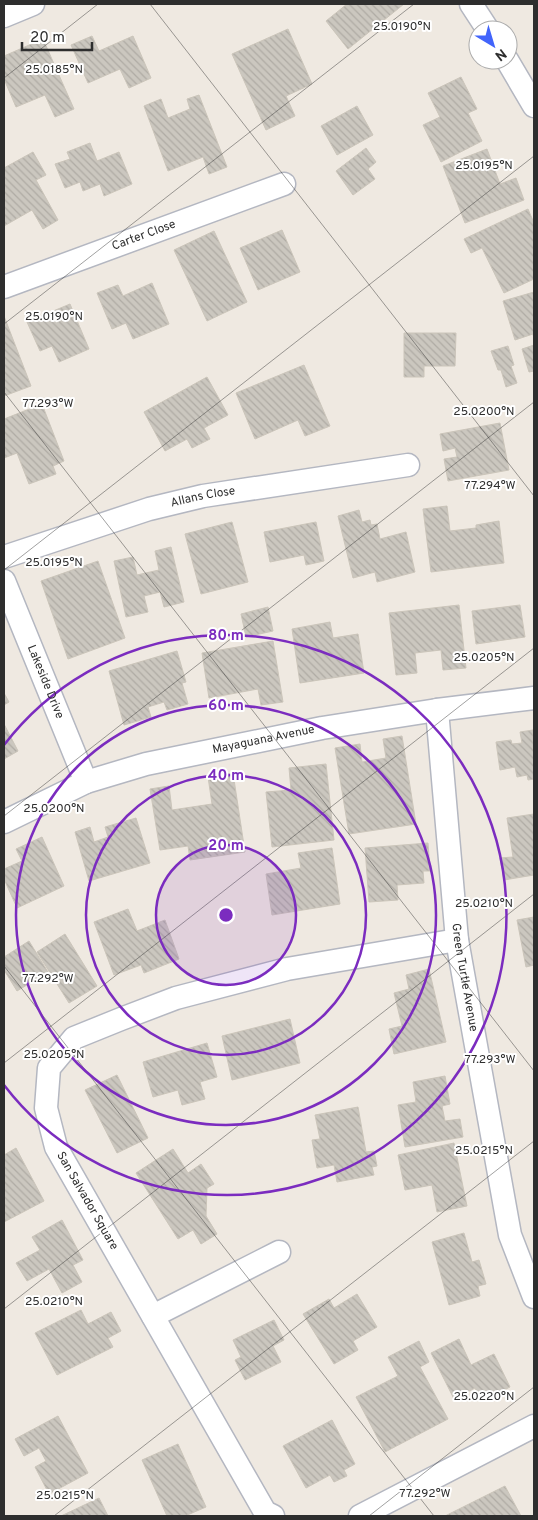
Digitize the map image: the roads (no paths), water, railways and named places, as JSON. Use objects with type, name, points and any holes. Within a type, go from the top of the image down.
[{"type":"street","points":[[4,16],[33,4]]},
{"type":"street","points":[[471,4],[481,20]]},
{"type":"street","points":[[513,70],[534,106]]},
{"type":"street","name":"Carter Close","points":[[4,288],[284,184]]},
{"type":"street","name":"Allans Close","points":[[4,557],[149,509],[203,496],[408,465]]},
{"type":"street","name":"Lakeside Drive","points":[[4,581],[86,782]]},
{"type":"street","name":"Mayaguana Avenue","points":[[4,822],[86,782],[146,764],[322,728],[437,710],[534,698]]},
{"type":"street","name":"Green Turtle Avenue","points":[[437,710],[457,940],[510,1235],[534,1297]]},
{"type":"street","name":"San Salvador Square","points":[[273,1516],[265,1512],[56,1147],[46,1108],[49,1068],[74,1038],[176,998],[287,969],[457,940]]},
{"type":"street","points":[[153,1316],[279,1252]]},
{"type":"street","points":[[360,1516],[534,1426]]}]
